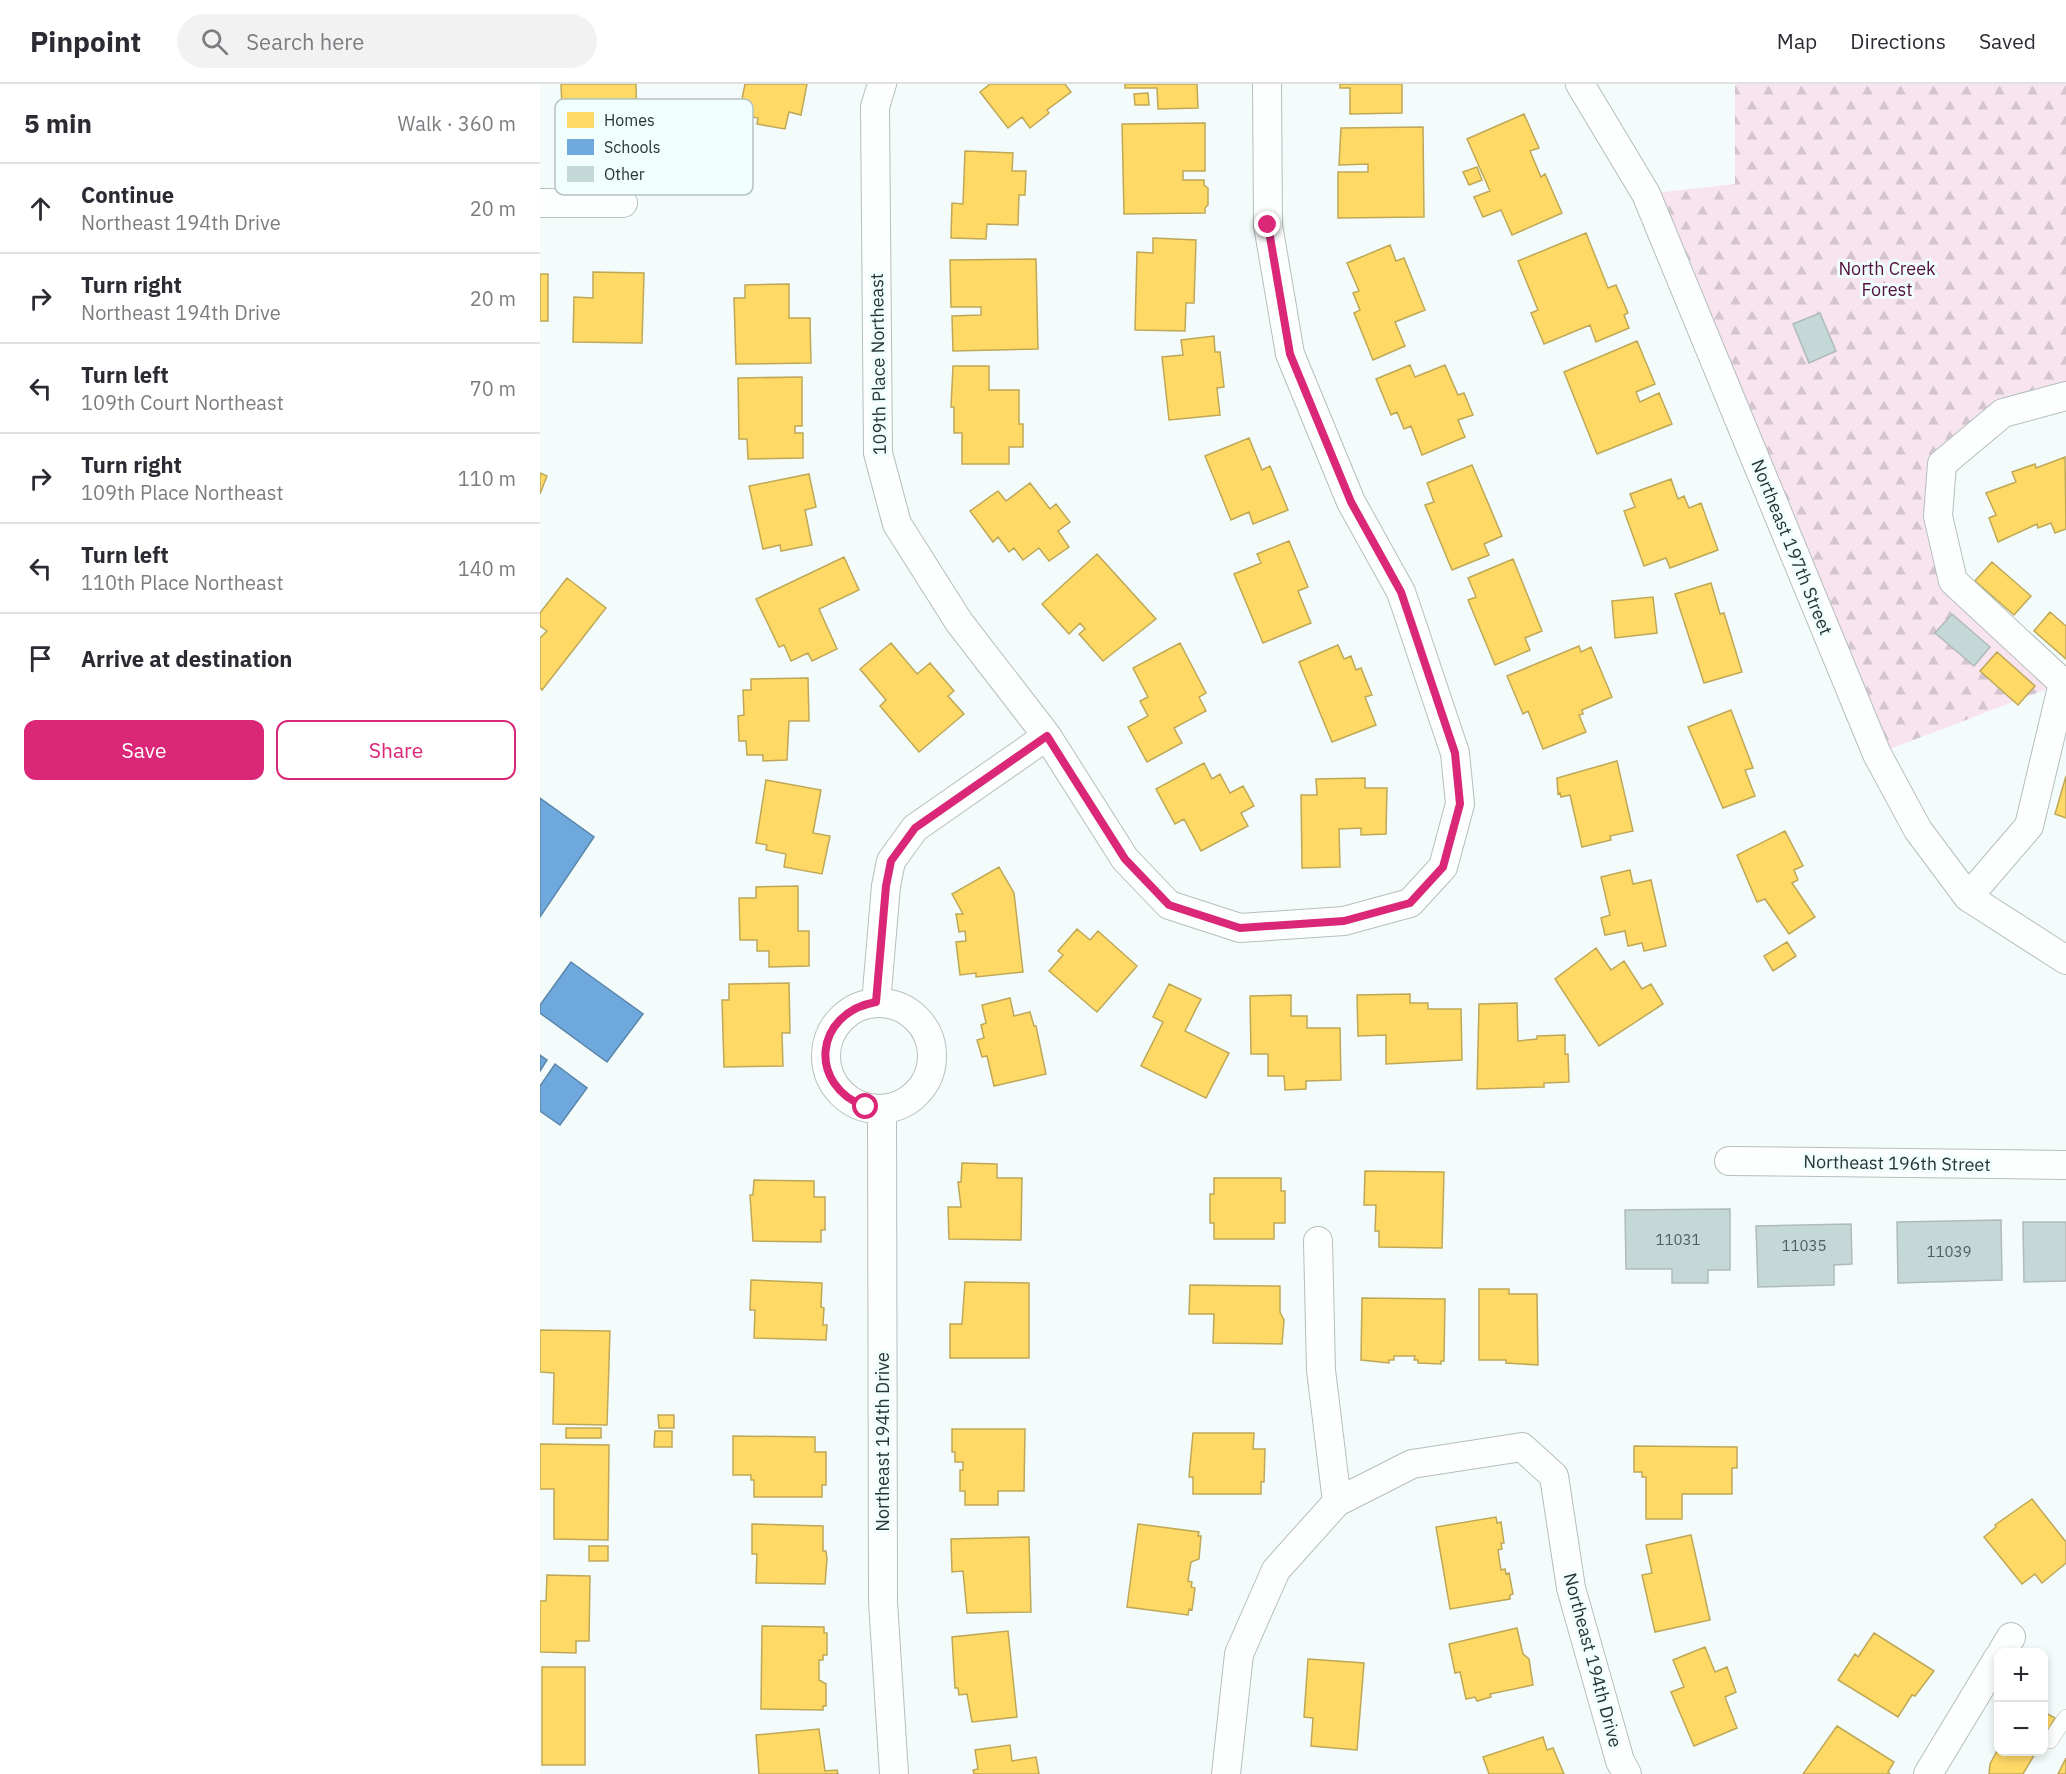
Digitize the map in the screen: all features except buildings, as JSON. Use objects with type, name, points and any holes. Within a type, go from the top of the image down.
[{"type":"street","name":"109th Place Northeast","points":[[882,84],[875,107],[878,453],[897,524],[959,622],[1047,736],[1125,859],[1169,905],[1240,928],[1344,921],[1410,903],[1443,867],[1460,804],[1455,753],[1401,592],[1351,502],[1290,354],[1268,225],[1267,84]]},
{"type":"street","name":"Northeast 197th Street","points":[[1580,84],[1646,194],[1878,754],[1918,831],[1968,897],[2066,960]]},
{"type":"street","points":[[540,203],[623,203]]},
{"type":"street","points":[[1968,897],[2029,826],[2063,683],[1953,581],[1938,516],[1942,464],[2003,413],[2066,396]]},
{"type":"street","points":[[876,1002],[886,886],[891,861],[915,828],[1047,736]]},
{"type":"street","points":[[876,1002],[891,1004],[918,1019],[926,1031],[932,1053],[928,1075],[921,1089],[896,1106],[882,1109],[852,1102],[840,1093],[831,1080],[826,1058],[829,1036],[837,1022],[848,1012],[861,1005],[876,1002]]},
{"type":"street","name":"Northeast 194th Drive","points":[[882,1109],[883,1602],[894,1774]]},
{"type":"street","name":"Northeast 196th Street","points":[[1729,1161],[2066,1165]]},
{"type":"street","points":[[1318,1241],[1321,1370],[1337,1502]]},
{"type":"street","name":"Northeast 194th Drive","points":[[1226,1774],[1239,1654],[1276,1570],[1337,1502],[1412,1464],[1522,1447],[1554,1476],[1571,1588],[1620,1761],[1627,1774]]},
{"type":"street","points":[[1928,1774],[1994,1665]]},
{"type":"lane","points":[[2050,1742],[2066,1717]]},
{"type":"green space","name":"North Creek Forest","points":[[1735,84],[2066,84],[2066,396],[2003,413],[1942,464],[1953,581],[2063,683],[1877,754],[1646,194],[1735,184]]},
{"type":"route","points":[[866,1107],[852,1102],[840,1093],[831,1080],[826,1066],[825,1051],[829,1036],[837,1022],[848,1012],[861,1005],[876,1002],[886,886],[891,861],[915,828],[1047,736],[1125,859],[1169,905],[1240,928],[1344,921],[1410,903],[1443,867],[1460,804],[1455,753],[1401,592],[1351,502],[1290,354],[1268,225]]}]
